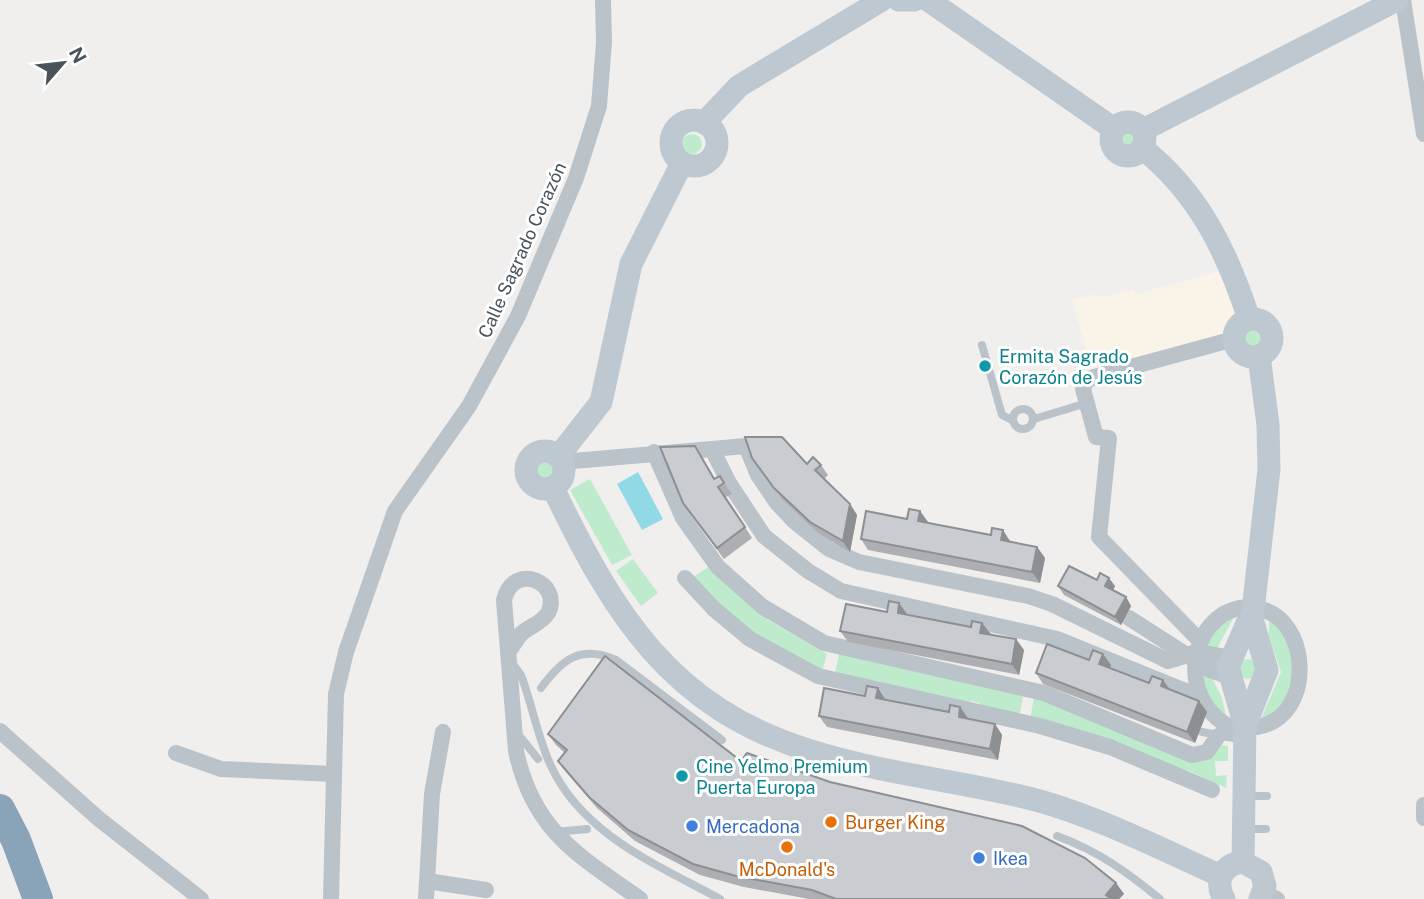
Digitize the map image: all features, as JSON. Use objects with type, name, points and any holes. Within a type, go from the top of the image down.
[{"type":"highway","points":[[0,809],[16,840],[38,898]]},
{"type":"street","name":"Calle Sagrado Corazón","points":[[331,899],[336,694],[346,652],[395,511],[469,406],[518,316],[576,178],[599,106],[604,42],[603,0]]},
{"type":"street","points":[[704,123],[739,86],[882,0]]},
{"type":"street","points":[[899,0],[914,0]]},
{"type":"street","points":[[928,0],[1114,129],[1111,142],[1119,153],[1132,156],[1143,139],[1396,0]]},
{"type":"street","points":[[1404,0],[1424,134]]},
{"type":"street","points":[[689,121],[704,123],[714,134],[713,155],[703,164],[682,163],[672,151],[672,135],[689,121]]},
{"type":"street","points":[[1143,139],[1202,211],[1227,258],[1249,319]]},
{"type":"street","points":[[682,163],[631,264],[601,402],[560,459],[562,480],[553,488],[541,489],[530,482],[527,464],[541,452],[560,459],[746,446],[758,475],[777,503],[816,540],[848,558],[1028,596],[1064,610],[1168,660],[1194,652],[1214,624],[1228,613],[1275,615],[1285,627],[1300,658],[1301,677],[1289,705],[1270,725],[1232,728],[1210,713],[1200,697],[1195,676],[1194,652],[1101,541],[1099,532],[1109,438],[1096,437],[1083,388],[1089,379],[1234,339]]},
{"type":"street","points":[[1249,319],[1267,324],[1273,336],[1270,349],[1259,356],[1242,354],[1234,339],[1240,324],[1249,319]]},
{"type":"street","points":[[1245,727],[1267,670],[1253,613],[1269,469],[1268,425],[1259,356]]},
{"type":"street","points":[[712,449],[734,493],[764,536],[807,571],[841,590],[1057,639],[1200,697]]},
{"type":"street","points":[[654,453],[683,517],[718,567],[763,607],[824,643],[1044,693],[1192,755],[1207,752],[1210,734]]},
{"type":"street","points":[[553,488],[586,557],[626,621],[662,662],[701,697],[753,728],[810,751],[914,776],[1026,797],[1112,828],[1222,888],[1230,865],[1243,862],[1261,872],[1267,897]]},
{"type":"street","points":[[685,578],[750,639],[818,676],[1041,726],[1110,747],[1212,790]]},
{"type":"street","points":[[1243,862],[1245,727],[1231,667],[1253,613]]},
{"type":"street","points":[[1129,618],[1194,652],[1231,667],[1246,689],[1262,681]]},
{"type":"street","points":[[1231,667],[1249,649],[1264,658]]},
{"type":"street","points":[[509,654],[519,763],[530,798],[554,832],[574,852],[640,899]]},
{"type":"street","points":[[0,731],[99,819],[201,899]]},
{"type":"street","points":[[426,899],[432,794],[443,732]]},
{"type":"street","points":[[176,753],[221,769],[334,774]]},
{"type":"street","points":[[1424,805],[1424,818]]},
{"type":"street","points":[[427,881],[486,890]]},
{"type":"lane","points":[[982,345],[1002,415],[1013,420],[1017,428],[1026,429],[1034,419],[1087,403]]},
{"type":"lane","points":[[1013,420],[1016,411],[1025,409],[1034,419]]},
{"type":"lane","points":[[541,688],[555,668],[576,655],[597,652],[616,660],[722,740]]},
{"type":"lane","points":[[509,654],[521,675],[552,770],[573,799],[624,846],[652,865],[720,899]]},
{"type":"lane","points":[[515,727],[523,743],[538,759]]},
{"type":"lane","points":[[1210,734],[1245,727]]},
{"type":"lane","points":[[1244,796],[1267,796]]},
{"type":"lane","points":[[554,832],[587,829]]},
{"type":"lane","points":[[1243,829],[1266,829]]},
{"type":"lane","points":[[1057,836],[1091,849],[1123,868],[1160,899]]},
{"type":"shaded area","points":[[1231,268],[1240,324],[1234,333],[1094,377],[1072,300],[1091,295],[1103,297],[1134,289],[1136,294]]},
{"type":"green space","points":[[1128,127],[1138,134],[1139,138],[1132,148],[1128,149],[1118,142],[1117,138],[1124,128]]},
{"type":"green space","points":[[692,134],[699,137],[702,144],[699,151],[692,154],[685,151],[682,144],[685,137]]},
{"type":"green space","points":[[1253,327],[1261,330],[1264,338],[1261,346],[1253,349],[1245,346],[1242,338],[1245,330]]},
{"type":"green space","points":[[544,461],[551,464],[554,471],[551,478],[544,481],[537,478],[534,471],[537,464]]},
{"type":"green space","points":[[590,479],[632,555],[612,565],[570,490]]},
{"type":"green space","points":[[633,559],[658,593],[641,606],[616,571]]},
{"type":"green space","points":[[708,567],[768,620],[827,654],[822,672],[753,639],[692,578]]},
{"type":"green space","points":[[1234,617],[1214,654],[1209,672],[1222,698],[1227,721],[1210,707],[1198,657],[1218,627]]},
{"type":"green space","points":[[1269,618],[1287,636],[1295,684],[1272,719],[1262,717],[1281,672],[1269,636]]},
{"type":"green space","points":[[839,654],[1024,693],[1019,717],[979,708],[980,703],[970,701],[969,706],[883,687],[884,683],[877,681],[834,677]]},
{"type":"green space","points":[[1248,659],[1255,662],[1258,669],[1255,676],[1248,679],[1241,676],[1238,669],[1241,662]]},
{"type":"green space","points":[[1034,696],[1186,759],[1215,753],[1222,745],[1228,746],[1228,761],[1215,761],[1216,776],[1227,775],[1226,788],[1187,770],[1185,774],[1030,721]]},
{"type":"water","points":[[638,472],[663,519],[642,530],[617,484]]},
{"type":"building","points":[[745,437],[782,437],[807,464],[813,457],[821,465],[815,470],[850,504],[843,541],[810,522],[774,488],[752,458]]},
{"type":"building","points":[[695,446],[714,479],[720,476],[724,483],[718,487],[745,527],[717,548],[683,503],[660,447]]},
{"type":"building","points":[[909,509],[920,511],[918,521],[991,535],[992,528],[1003,530],[1001,540],[1037,547],[1032,572],[861,539],[866,511],[907,519]]},
{"type":"building","points":[[1069,566],[1097,580],[1100,573],[1109,578],[1105,586],[1126,597],[1115,617],[1058,586]]},
{"type":"building","points":[[889,601],[899,603],[898,613],[971,627],[972,621],[982,623],[980,633],[1016,639],[1012,664],[840,631],[846,604],[887,612]]},
{"type":"building","points":[[1047,644],[1089,660],[1093,650],[1103,654],[1099,664],[1149,683],[1152,676],[1163,680],[1161,686],[1199,701],[1187,732],[1036,673]]},
{"type":"building","points":[[605,656],[741,761],[747,753],[830,782],[1022,826],[1085,858],[1116,883],[1106,895],[1112,899],[836,899],[812,890],[736,876],[693,864],[628,830],[589,797],[558,761],[567,750],[548,734]]},
{"type":"building","points":[[867,686],[878,688],[876,698],[949,712],[950,705],[960,707],[959,717],[995,724],[990,749],[819,716],[824,688],[865,696]]},
{"type":"place","name":"Ermita Sagrado Corazón de Jesús","points":[[985,366]]},
{"type":"place","name":"Cine Yelmo Premium Puerta Europa","points":[[682,776]]},
{"type":"place","name":"Burger King","points":[[831,822]]},
{"type":"place","name":"Mercadona","points":[[692,826]]},
{"type":"place","name":"McDonald's","points":[[787,847]]},
{"type":"place","name":"Ikea","points":[[979,858]]}]
